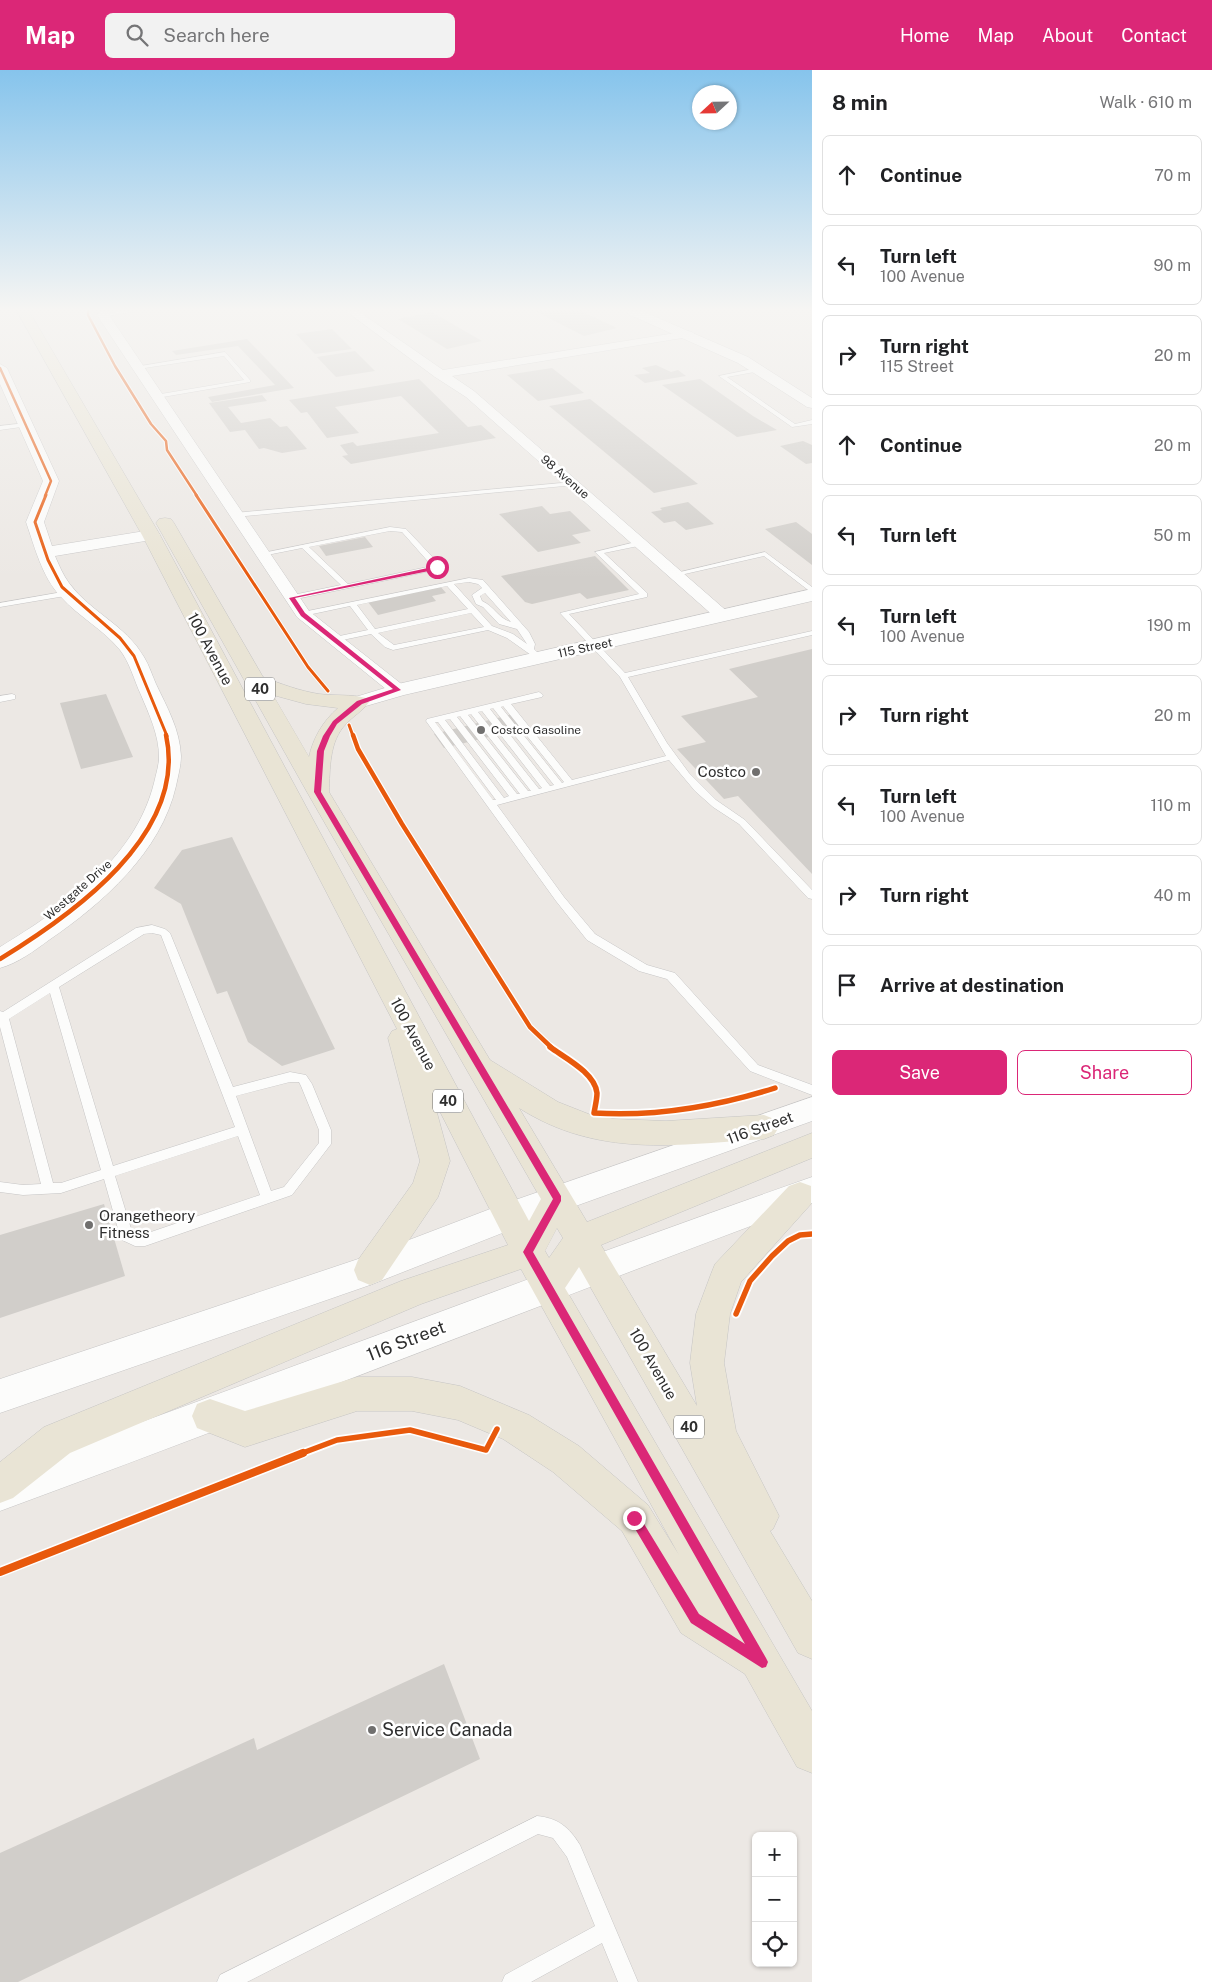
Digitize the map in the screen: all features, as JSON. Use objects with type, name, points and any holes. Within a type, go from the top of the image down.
[{"type":"main road","name":"100 Avenue","points":[[74,400],[151,535],[547,1287],[812,1752]]},
{"type":"main road","name":"100 Avenue","points":[[95,400],[318,792],[812,1639]]},
{"type":"main road","points":[[255,681],[304,699],[322,702],[359,702]]},
{"type":"main road","points":[[318,792],[320,751],[326,736],[335,722],[359,702]]},
{"type":"main road","points":[[370,1270],[427,1188],[435,1161],[387,986]]},
{"type":"main road","points":[[479,1066],[539,1106],[571,1121],[597,1127],[646,1133],[764,1127]]},
{"type":"main road","points":[[589,1254],[812,1145]]},
{"type":"main road","points":[[781,1586],[770,1534],[719,1434],[707,1363],[713,1314],[728,1274],[806,1193]]},
{"type":"main road","points":[[0,1485],[57,1440],[413,1292],[528,1252],[557,1199]]},
{"type":"main road","points":[[210,1416],[245,1429],[357,1394],[412,1394],[460,1403],[516,1426],[566,1459],[634,1518],[695,1618],[762,1662]]},
{"type":"street","name":"Westgate Drive","points":[[0,959],[63,919],[114,873],[134,850],[160,806],[170,766],[165,729],[134,657],[117,635],[68,593],[56,578],[35,522],[50,481],[15,400]]},
{"type":"street","points":[[160,400],[303,614],[333,640],[398,690]]},
{"type":"street","name":"98 Avenue","points":[[477,400],[723,616]]},
{"type":"street","points":[[46,552],[151,535]]},
{"type":"street","name":"115 Street","points":[[359,702],[534,653],[595,646],[812,595]]},
{"type":"street","name":"116 Street","points":[[0,1396],[370,1270],[509,1216],[812,1109]]},
{"type":"street","name":"116 Street","points":[[0,1492],[210,1416],[547,1287],[589,1254],[806,1193]]},
{"type":"lane","points":[[757,400],[794,426],[812,422]]},
{"type":"lane","points":[[0,428],[26,424]]},
{"type":"lane","points":[[235,515],[573,484]]},
{"type":"lane","points":[[262,554],[390,529],[404,530],[437,567],[291,598]]},
{"type":"lane","points":[[640,543],[599,552],[644,595],[564,613],[623,676],[652,730],[670,758],[714,803],[742,822],[812,896]]},
{"type":"lane","points":[[304,546],[346,586]]},
{"type":"lane","points":[[676,574],[766,554],[812,591]]},
{"type":"lane","points":[[303,614],[449,583],[474,580],[480,582],[521,628],[534,653]]},
{"type":"lane","points":[[449,583],[489,628],[510,636],[534,653]]},
{"type":"lane","points":[[486,589],[478,592],[476,598],[486,605],[502,622],[521,628]]},
{"type":"lane","points":[[0,604],[68,593]]},
{"type":"lane","points":[[352,604],[388,646],[398,648],[489,628],[502,622]]},
{"type":"lane","points":[[333,640],[472,610]]},
{"type":"lane","points":[[623,676],[812,633]]},
{"type":"lane","points":[[539,695],[430,722],[560,899],[591,937],[643,968],[671,976],[754,1068],[812,1090]]},
{"type":"lane","points":[[0,700],[12,697]]},
{"type":"lane","points":[[505,703],[565,785]]},
{"type":"lane","points":[[495,705],[565,785]]},
{"type":"lane","points":[[484,708],[548,789]]},
{"type":"lane","points":[[473,711],[537,792]]},
{"type":"lane","points":[[457,714],[520,796]]},
{"type":"lane","points":[[440,719],[502,801]]},
{"type":"lane","points":[[491,804],[670,758]]},
{"type":"lane","points":[[48,1188],[1,1016],[53,986],[140,931],[150,928],[165,932],[229,1093],[267,1198]]},
{"type":"lane","points":[[53,986],[127,1236],[135,1240],[145,1240],[288,1190],[325,1144],[325,1130],[302,1078],[290,1077],[229,1093]]},
{"type":"lane","points":[[0,1187],[23,1190],[60,1188],[242,1130]]},
{"type":"lane","points":[[227,1982],[537,1826],[550,1826],[564,1836],[574,1851],[628,1982]]},
{"type":"lane","points":[[512,1982],[607,1930]]},
{"type":"building","points":[[227,400],[266,400],[228,407],[241,423],[270,418],[280,427],[287,426],[307,449],[282,453],[264,448],[259,449],[245,430],[230,432],[209,403]]},
{"type":"building","points":[[289,400],[376,400],[335,407],[359,433],[327,438],[307,412],[301,413]]},
{"type":"building","points":[[405,400],[441,400],[468,427],[481,425],[496,438],[351,464],[342,456],[348,455],[340,445],[353,442],[357,446],[439,433]]},
{"type":"building","points":[[592,400],[698,484],[654,493],[549,406]]},
{"type":"building","points":[[684,400],[730,400],[777,430],[737,437]]},
{"type":"building","points":[[803,441],[812,445],[812,463],[806,464],[780,446]]},
{"type":"building","points":[[688,502],[714,524],[686,530],[675,521],[664,523],[651,512],[662,510],[660,508]]},
{"type":"building","points":[[542,506],[550,514],[570,511],[591,531],[572,535],[581,543],[538,552],[499,514]]},
{"type":"building","points":[[796,522],[812,534],[812,565],[765,529]]},
{"type":"building","points":[[365,537],[373,547],[326,556],[319,546]]},
{"type":"building","points":[[595,556],[629,590],[587,599],[580,593],[532,604],[525,602],[501,576]]},
{"type":"building","points":[[440,586],[446,593],[432,596],[436,601],[378,615],[368,602]]},
{"type":"building","name":"Costco","points":[[812,649],[812,874],[738,796],[724,799],[677,749],[706,742],[681,716],[758,697],[729,669]]},
{"type":"building","points":[[106,694],[133,757],[81,769],[60,703]]},
{"type":"building","name":"Costco Gasoline","points":[[517,713],[529,727],[444,748],[434,734]]},
{"type":"building","points":[[232,837],[335,1049],[282,1066],[248,1042],[227,991],[217,994],[181,904],[154,888],[182,850]]},
{"type":"building","points":[[104,1204],[125,1276],[0,1318],[0,1235]]},
{"type":"building","points":[[444,1664],[480,1759],[18,1982],[0,1982],[0,1853],[254,1738],[257,1750]]},
{"type":"cycle path","points":[[0,959],[27,943],[81,903],[107,881],[129,856],[148,828],[161,799],[170,756],[163,724],[134,656],[112,630],[68,594],[52,570],[35,522],[51,481],[15,400]]},
{"type":"cycle path","points":[[136,400],[151,424],[166,441],[167,450],[308,667],[328,691]]},
{"type":"cycle path","points":[[349,725],[358,749],[402,824],[530,1027],[546,1044],[583,1071],[593,1082],[597,1093],[594,1113],[641,1114],[686,1110],[730,1101],[775,1088]]},
{"type":"cycle path","points":[[736,1314],[750,1281],[772,1256],[788,1241],[800,1235],[812,1234]]},
{"type":"cycle path","points":[[0,1572],[337,1440],[410,1430],[486,1450],[497,1429]]},
{"type":"place","name":"Costco Gasoline","points":[[481,730]]},
{"type":"place","name":"Costco","points":[[756,772]]},
{"type":"place","name":"Orangetheory Fitness","points":[[89,1225]]},
{"type":"place","name":"Service Canada","points":[[372,1730]]},
{"type":"route","points":[[437,567],[291,598],[303,614],[331,639],[398,690],[359,702],[335,722],[326,736],[320,751],[318,792],[557,1199],[528,1252],[762,1662],[695,1618],[634,1518]]}]
